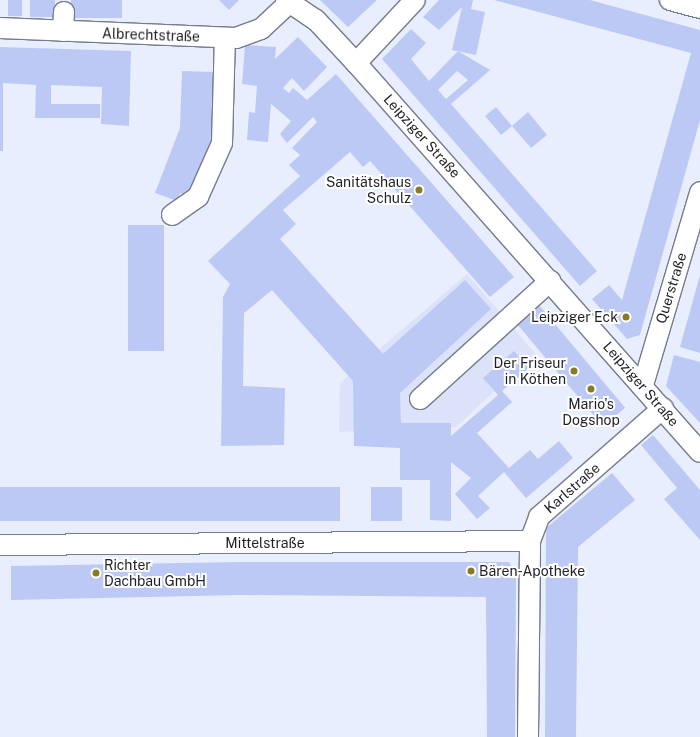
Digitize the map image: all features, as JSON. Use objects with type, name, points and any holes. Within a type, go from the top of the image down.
[{"type":"street","points":[[356,63],[415,0]]},
{"type":"street","points":[[670,0],[700,8]]},
{"type":"street","name":"Leipziger Straße","points":[[288,1],[316,20],[356,63],[643,385],[700,452]]},
{"type":"street","name":"Albrechtstraße","points":[[0,28],[25,20],[63,22],[225,38],[261,29],[288,1]]},
{"type":"street","points":[[172,215],[198,197],[222,143],[225,38]]},
{"type":"street","name":"Querstraße","points":[[643,385],[700,192]]},
{"type":"street","points":[[420,399],[550,281]]},
{"type":"street","name":"Karlstraße","points":[[528,737],[530,541],[539,517],[663,408]]},
{"type":"street","name":"Mittelstraße","points":[[0,545],[530,541]]},
{"type":"shaded area","points":[[467,274],[535,353],[456,427],[339,432],[340,383]]},
{"type":"building","points":[[8,0],[22,0],[22,16],[8,16]]},
{"type":"building","points":[[30,0],[55,0],[55,17],[30,17]]},
{"type":"building","points":[[71,0],[122,0],[122,18],[71,18]]},
{"type":"building","points":[[219,0],[239,0],[229,10]]},
{"type":"building","points":[[320,0],[377,0],[348,27]]},
{"type":"building","points":[[439,0],[473,0],[471,9],[485,12],[476,55],[452,50],[462,7],[439,30],[423,17]]},
{"type":"building","points":[[494,0],[590,0],[700,30],[700,120],[640,335],[627,339],[592,299],[609,285],[622,300],[691,53]]},
{"type":"building","points":[[411,29],[426,43],[411,59],[429,81],[458,51],[490,70],[451,104],[597,271],[580,286],[382,59]],"holes":[[[457,71],[468,80],[446,99],[438,90]]]},
{"type":"building","points":[[298,37],[327,67],[304,91],[292,78],[283,88],[289,93],[293,88],[307,100],[336,74],[514,277],[490,297],[370,161],[363,167],[350,152],[283,210],[296,224],[280,239],[383,354],[465,280],[491,309],[400,393],[401,423],[451,423],[451,436],[498,395],[483,378],[514,351],[529,368],[502,391],[512,402],[477,433],[509,468],[530,450],[538,459],[559,441],[573,458],[526,498],[504,472],[478,496],[490,508],[477,519],[455,494],[471,478],[451,462],[451,521],[430,520],[430,480],[400,480],[400,448],[354,446],[353,381],[272,290],[244,313],[243,386],[285,388],[284,445],[221,446],[223,297],[230,284],[208,261],[300,176],[289,165],[300,155],[292,148],[317,122],[313,117],[287,143],[280,134],[291,121],[271,104],[268,142],[247,140],[249,112],[255,113],[257,86],[242,84],[245,45],[276,47],[275,59]]},
{"type":"building","points":[[0,47],[131,51],[129,126],[101,124],[102,87],[51,85],[51,104],[100,104],[100,118],[35,118],[36,85],[3,83],[3,151],[0,151]]},
{"type":"building","points":[[182,71],[215,72],[212,140],[190,197],[180,193],[177,201],[155,193],[180,128]]},
{"type":"building","points":[[496,107],[512,126],[501,135],[485,116]]},
{"type":"building","points":[[528,112],[547,135],[531,148],[512,126]]},
{"type":"building","points":[[128,225],[164,225],[164,351],[128,351]]},
{"type":"building","points":[[700,275],[700,353],[680,347]]},
{"type":"building","points":[[539,305],[625,408],[603,426],[517,324]]},
{"type":"building","points":[[674,355],[700,362],[700,423],[666,386]]},
{"type":"building","points":[[653,435],[700,490],[700,540],[664,499],[677,488],[641,445]]},
{"type":"building","points":[[612,473],[635,500],[578,547],[576,737],[545,737],[546,528]]},
{"type":"building","points":[[0,487],[340,487],[340,521],[0,521]]},
{"type":"building","points":[[371,487],[402,487],[402,521],[371,521]]},
{"type":"building","points":[[239,562],[509,562],[516,575],[515,737],[487,737],[486,597],[239,595],[11,600],[11,566]]},
{"type":"place","name":"Sanitätshaus Schulz","points":[[419,190]]},
{"type":"place","name":"Leipziger Eck","points":[[626,317]]},
{"type":"place","name":"Der Friseur in Köthen","points":[[574,371]]},
{"type":"place","name":"Mario's Dogshop","points":[[591,389]]},
{"type":"place","name":"Bären-Apotheke","points":[[471,571]]},
{"type":"place","name":"Richter Dachbau GmbH","points":[[96,573]]}]
